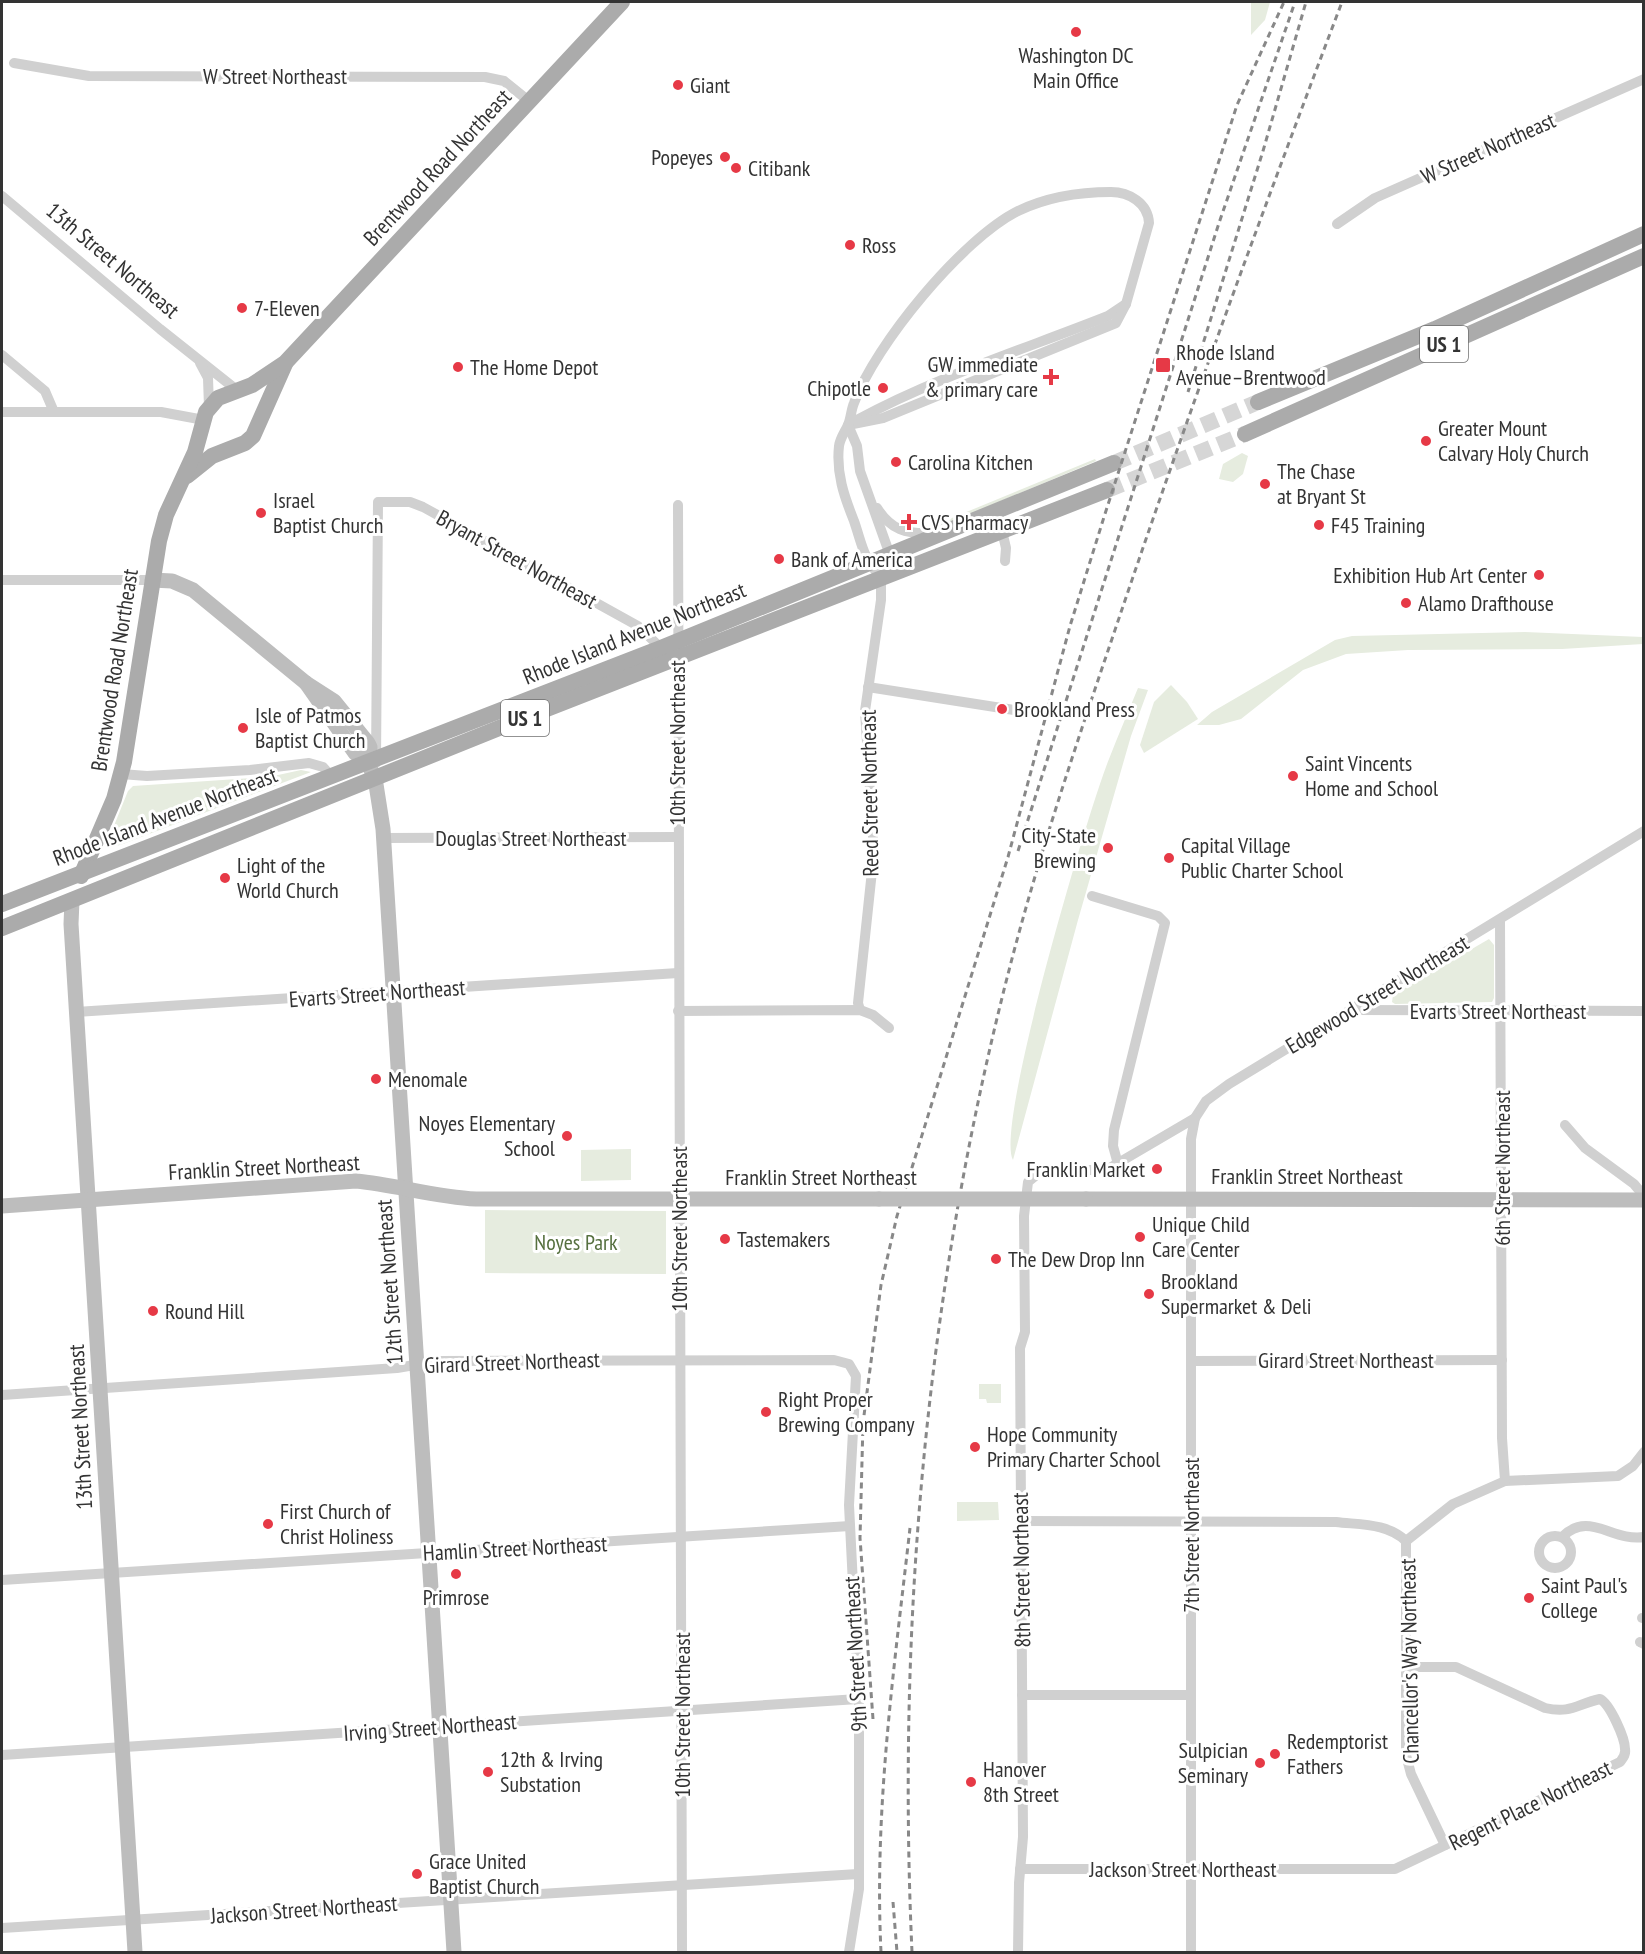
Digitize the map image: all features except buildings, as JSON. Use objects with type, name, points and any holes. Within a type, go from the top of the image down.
[{"type":"main road","name":"Brentwood Road Northeast","points":[[240,390],[285,363],[622,2]]},
{"type":"main road","name":"US 1","points":[[1258,402],[1445,324],[1644,234]]},
{"type":"main road","name":"US 1","points":[[1245,434],[1644,256]]},
{"type":"main road","name":"Brentwood Road Northeast","points":[[263,410],[285,363]]},
{"type":"main road","points":[[240,390],[255,399],[263,410],[253,436],[245,443],[225,449],[214,445],[205,420],[221,396],[240,390]]},
{"type":"main road","name":"Brentwood Road Northeast","points":[[72,900],[122,774],[162,527],[184,478],[205,420]]},
{"type":"main road","name":"Brentwood Road Northeast","points":[[184,478],[205,460],[225,449]]},
{"type":"main road","name":"Rhode Island Avenue Northeast","points":[[2,928],[375,778],[677,650],[867,563],[1114,463]]},
{"type":"main road","name":"Rhode Island Avenue Northeast","points":[[2,904],[661,648],[677,650],[881,577],[1107,490]]},
{"type":"street","name":"W Street Northeast","points":[[14,63],[89,76],[485,77],[504,81],[530,102]]},
{"type":"street","name":"W Street Northeast","points":[[1337,224],[1375,198],[1644,79]]},
{"type":"street","points":[[848,425],[857,446],[860,471],[890,555],[881,577],[867,563],[840,480],[839,442],[848,425],[854,402],[874,364],[917,302],[967,251],[1017,212],[1064,195],[1121,192],[1136,199],[1149,214],[1149,223],[1126,304],[1108,316],[890,403],[848,425]]},
{"type":"street","name":"13th Street Northeast","points":[[2,196],[196,358],[240,390]]},
{"type":"street","points":[[2,355],[45,391],[54,412]]},
{"type":"street","name":"13th Street Northeast","points":[[196,358],[207,375],[205,420]]},
{"type":"street","points":[[2,412],[166,412],[205,420]]},
{"type":"street","points":[[868,494],[882,516],[902,532],[910,534],[950,531]]},
{"type":"street","name":"Bryant Street Northeast","points":[[372,760],[378,502],[410,502],[423,507],[638,626],[661,648]]},
{"type":"street","name":"10th Street Northeast","points":[[678,505],[677,837],[682,1953]]},
{"type":"street","points":[[1002,531],[1006,548],[1005,561]]},
{"type":"street","name":"Reed Street Northeast","points":[[860,1010],[858,1004],[874,852],[866,731],[868,687],[881,600],[881,577]]},
{"type":"street","points":[[2,580],[152,580]]},
{"type":"street","name":"12th Street Northeast","points":[[152,580],[172,581],[193,590],[306,683],[355,753],[372,760],[384,838],[453,1953]]},
{"type":"street","points":[[868,687],[1020,711]]},
{"type":"street","points":[[122,774],[147,776],[250,770],[309,763],[322,767],[331,776]]},
{"type":"street","name":"Edgewood Street Northeast","points":[[1026,1189],[1029,1179],[1039,1173],[1099,1172],[1118,1164],[1195,1118],[1210,1097],[1644,831]]},
{"type":"street","name":"Douglas Street Northeast","points":[[384,838],[677,837]]},
{"type":"street","points":[[1092,896],[1161,917],[1165,922],[1114,1130],[1113,1146],[1118,1164]]},
{"type":"street","name":"13th Street Northeast","points":[[72,900],[70,924],[135,1953]]},
{"type":"street","name":"6th Street Northeast","points":[[1500,920],[1502,1417],[1505,1480]]},
{"type":"street","name":"Evarts Street Northeast","points":[[76,1012],[678,973]]},
{"type":"street","points":[[678,1011],[860,1010],[873,1015],[889,1028]]},
{"type":"street","name":"Evarts Street Northeast","points":[[1352,1010],[1644,1011]]},
{"type":"street","name":"7th Street Northeast","points":[[1191,1953],[1191,1138],[1195,1118]]},
{"type":"street","points":[[1565,1125],[1585,1148],[1634,1184],[1644,1198]]},
{"type":"street","name":"Franklin Street Northeast","points":[[2,1206],[356,1181],[436,1196],[476,1199],[1644,1198]]},
{"type":"street","name":"8th Street Northeast","points":[[1018,1953],[1023,1837],[1020,1348],[1025,1332],[1026,1189]]},
{"type":"street","name":"Girard Street Northeast","points":[[2,1395],[484,1360],[843,1361]]},
{"type":"street","name":"Girard Street Northeast","points":[[1191,1361],[1502,1360]]},
{"type":"street","name":"9th Street Northeast","points":[[843,1361],[852,1367],[856,1376],[850,1455],[850,1526],[858,1699],[858,1895],[849,1953]]},
{"type":"street","name":"Chancellor's Way Northeast","points":[[1406,1541],[1453,1504],[1505,1480],[1618,1476],[1633,1466],[1644,1452]]},
{"type":"street","points":[[1021,1521],[1191,1522]]},
{"type":"street","name":"Chancellor's Way Northeast","points":[[1191,1522],[1336,1522],[1381,1527],[1396,1532],[1406,1541],[1406,1755],[1411,1774],[1445,1845]]},
{"type":"street","points":[[1562,1537],[1576,1525],[1587,1525],[1626,1539],[1644,1537]]},
{"type":"street","name":"Hamlin Street Northeast","points":[[2,1580],[850,1526]]},
{"type":"street","name":"Regent Place Northeast","points":[[1346,1869],[1395,1869],[1620,1762],[1624,1756],[1626,1748],[1607,1702],[1600,1699],[1571,1711],[1558,1711],[1545,1708],[1456,1667],[1407,1667]]},
{"type":"street","points":[[1022,1695],[1191,1695]]},
{"type":"street","name":"Irving Street Northeast","points":[[2,1755],[858,1699]]},
{"type":"street","name":"Jackson Street Northeast","points":[[1020,1869],[1346,1869]]},
{"type":"street","name":"Jackson Street Northeast","points":[[2,1928],[858,1874]]},
{"type":"green space","points":[[1251,2],[1270,2],[1265,20],[1251,35]]},
{"type":"green space","points":[[1242,453],[1248,456],[1243,474],[1233,482],[1219,479],[1223,464]]},
{"type":"green space","points":[[1095,459],[1096,461],[932,530],[930,527]]},
{"type":"green space","points":[[1525,632],[1643,637],[1643,644],[1562,649],[1408,650],[1346,654],[1303,670],[1241,719],[1219,725],[1197,725],[1212,712],[1335,640],[1352,636]]},
{"type":"green space","points":[[1171,685],[1187,702],[1198,719],[1144,753],[1140,745],[1154,702]]},
{"type":"green space","points":[[1138,688],[1148,690],[1131,736],[1078,920],[1013,1160],[1011,1136],[1017,1091],[1046,966],[1098,789]]},
{"type":"green space","points":[[301,770],[311,772],[123,844],[113,847],[109,838],[128,791],[133,786],[269,777]]},
{"type":"green space","points":[[1489,939],[1494,945],[1494,998],[1492,1002],[1395,1004],[1392,1002],[1393,995]]},
{"type":"green space","points":[[631,1149],[631,1180],[581,1181],[581,1150]]},
{"type":"green space","name":"Noyes Park","points":[[485,1210],[666,1211],[666,1274],[485,1273]]},
{"type":"green space","points":[[979,1384],[1001,1384],[1001,1403],[987,1403],[986,1399],[979,1399]]},
{"type":"green space","points":[[957,1502],[998,1502],[999,1520],[957,1521]]},
{"type":"tunnel","points":[[1114,463],[1258,402]]},
{"type":"tunnel","points":[[1107,490],[1245,434]]},
{"type":"railway","points":[[873,1719],[860,1538],[863,1423],[881,1285],[897,1216],[1008,857],[1070,626],[1104,517],[1237,105],[1284,2]]},
{"type":"railway","points":[[1018,851],[1219,223],[1295,2]]},
{"type":"railway","points":[[1188,392],[1263,151],[1306,2]]},
{"type":"railway","points":[[912,1952],[908,1830],[909,1707],[914,1584],[937,1340],[956,1218],[979,1097],[1019,934],[1044,846],[1086,716],[1197,393],[1342,2]]},
{"type":"railway","points":[[881,1952],[880,1846],[883,1793],[910,1528]]},
{"type":"railway","points":[[893,1902],[897,1952]]},
{"type":"place","name":"Washington DC Main Office","points":[[1076,32]]},
{"type":"place","name":"Giant","points":[[678,85]]},
{"type":"place","name":"Popeyes","points":[[725,157]]},
{"type":"place","name":"Citibank","points":[[736,168]]},
{"type":"place","name":"Ross","points":[[850,245]]},
{"type":"place","name":"7-Eleven","points":[[242,308]]},
{"type":"place","name":"Rhode Island Avenue–Brentwood","points":[[1163,365]]},
{"type":"place","name":"The Home Depot","points":[[458,367]]},
{"type":"place","name":"GW immediate & primary care","points":[[1051,377]]},
{"type":"place","name":"Chipotle","points":[[883,388]]},
{"type":"place","name":"Greater Mount Calvary Holy Church","points":[[1426,441]]},
{"type":"place","name":"Carolina Kitchen","points":[[896,462]]},
{"type":"place","name":"The Chase at Bryant St","points":[[1265,484]]},
{"type":"place","name":"Israel Baptist Church","points":[[261,513]]},
{"type":"place","name":"CVS Pharmacy","points":[[909,522]]},
{"type":"place","name":"F45 Training","points":[[1319,525]]},
{"type":"place","name":"Bank of America","points":[[779,559]]},
{"type":"place","name":"Exhibition Hub Art Center","points":[[1539,575]]},
{"type":"place","name":"Alamo Drafthouse","points":[[1406,603]]},
{"type":"place","name":"Brookland Press","points":[[1002,709]]},
{"type":"place","name":"Isle of Patmos Baptist Church","points":[[243,728]]},
{"type":"place","name":"Saint Vincents Home and School","points":[[1293,776]]},
{"type":"place","name":"City-State Brewing","points":[[1108,848]]},
{"type":"place","name":"Capital Village Public Charter School","points":[[1169,858]]},
{"type":"place","name":"Light of the World Church","points":[[225,878]]},
{"type":"place","name":"Menomale","points":[[376,1079]]},
{"type":"place","name":"Noyes Elementary School","points":[[567,1136]]},
{"type":"place","name":"Franklin Market","points":[[1157,1169]]},
{"type":"place","name":"Unique Child Care Center","points":[[1140,1237]]},
{"type":"place","name":"Tastemakers","points":[[725,1239]]},
{"type":"place","name":"The Dew Drop Inn","points":[[996,1259]]},
{"type":"place","name":"Brookland Supermarket & Deli","points":[[1149,1294]]},
{"type":"place","name":"Round Hill","points":[[153,1311]]},
{"type":"place","name":"Right Proper Brewing Company","points":[[766,1412]]},
{"type":"place","name":"Hope Community Primary Charter School","points":[[975,1447]]},
{"type":"place","name":"First Church of Christ Holiness","points":[[268,1524]]},
{"type":"place","name":"Primrose","points":[[456,1574]]},
{"type":"place","name":"Saint Paul's College","points":[[1529,1598]]},
{"type":"place","name":"Redemptorist Fathers","points":[[1275,1754]]},
{"type":"place","name":"Sulpician Seminary","points":[[1260,1763]]},
{"type":"place","name":"12th & Irving Substation","points":[[488,1772]]},
{"type":"place","name":"Hanover 8th Street","points":[[971,1782]]},
{"type":"place","name":"Grace United Baptist Church","points":[[417,1874]]}]
